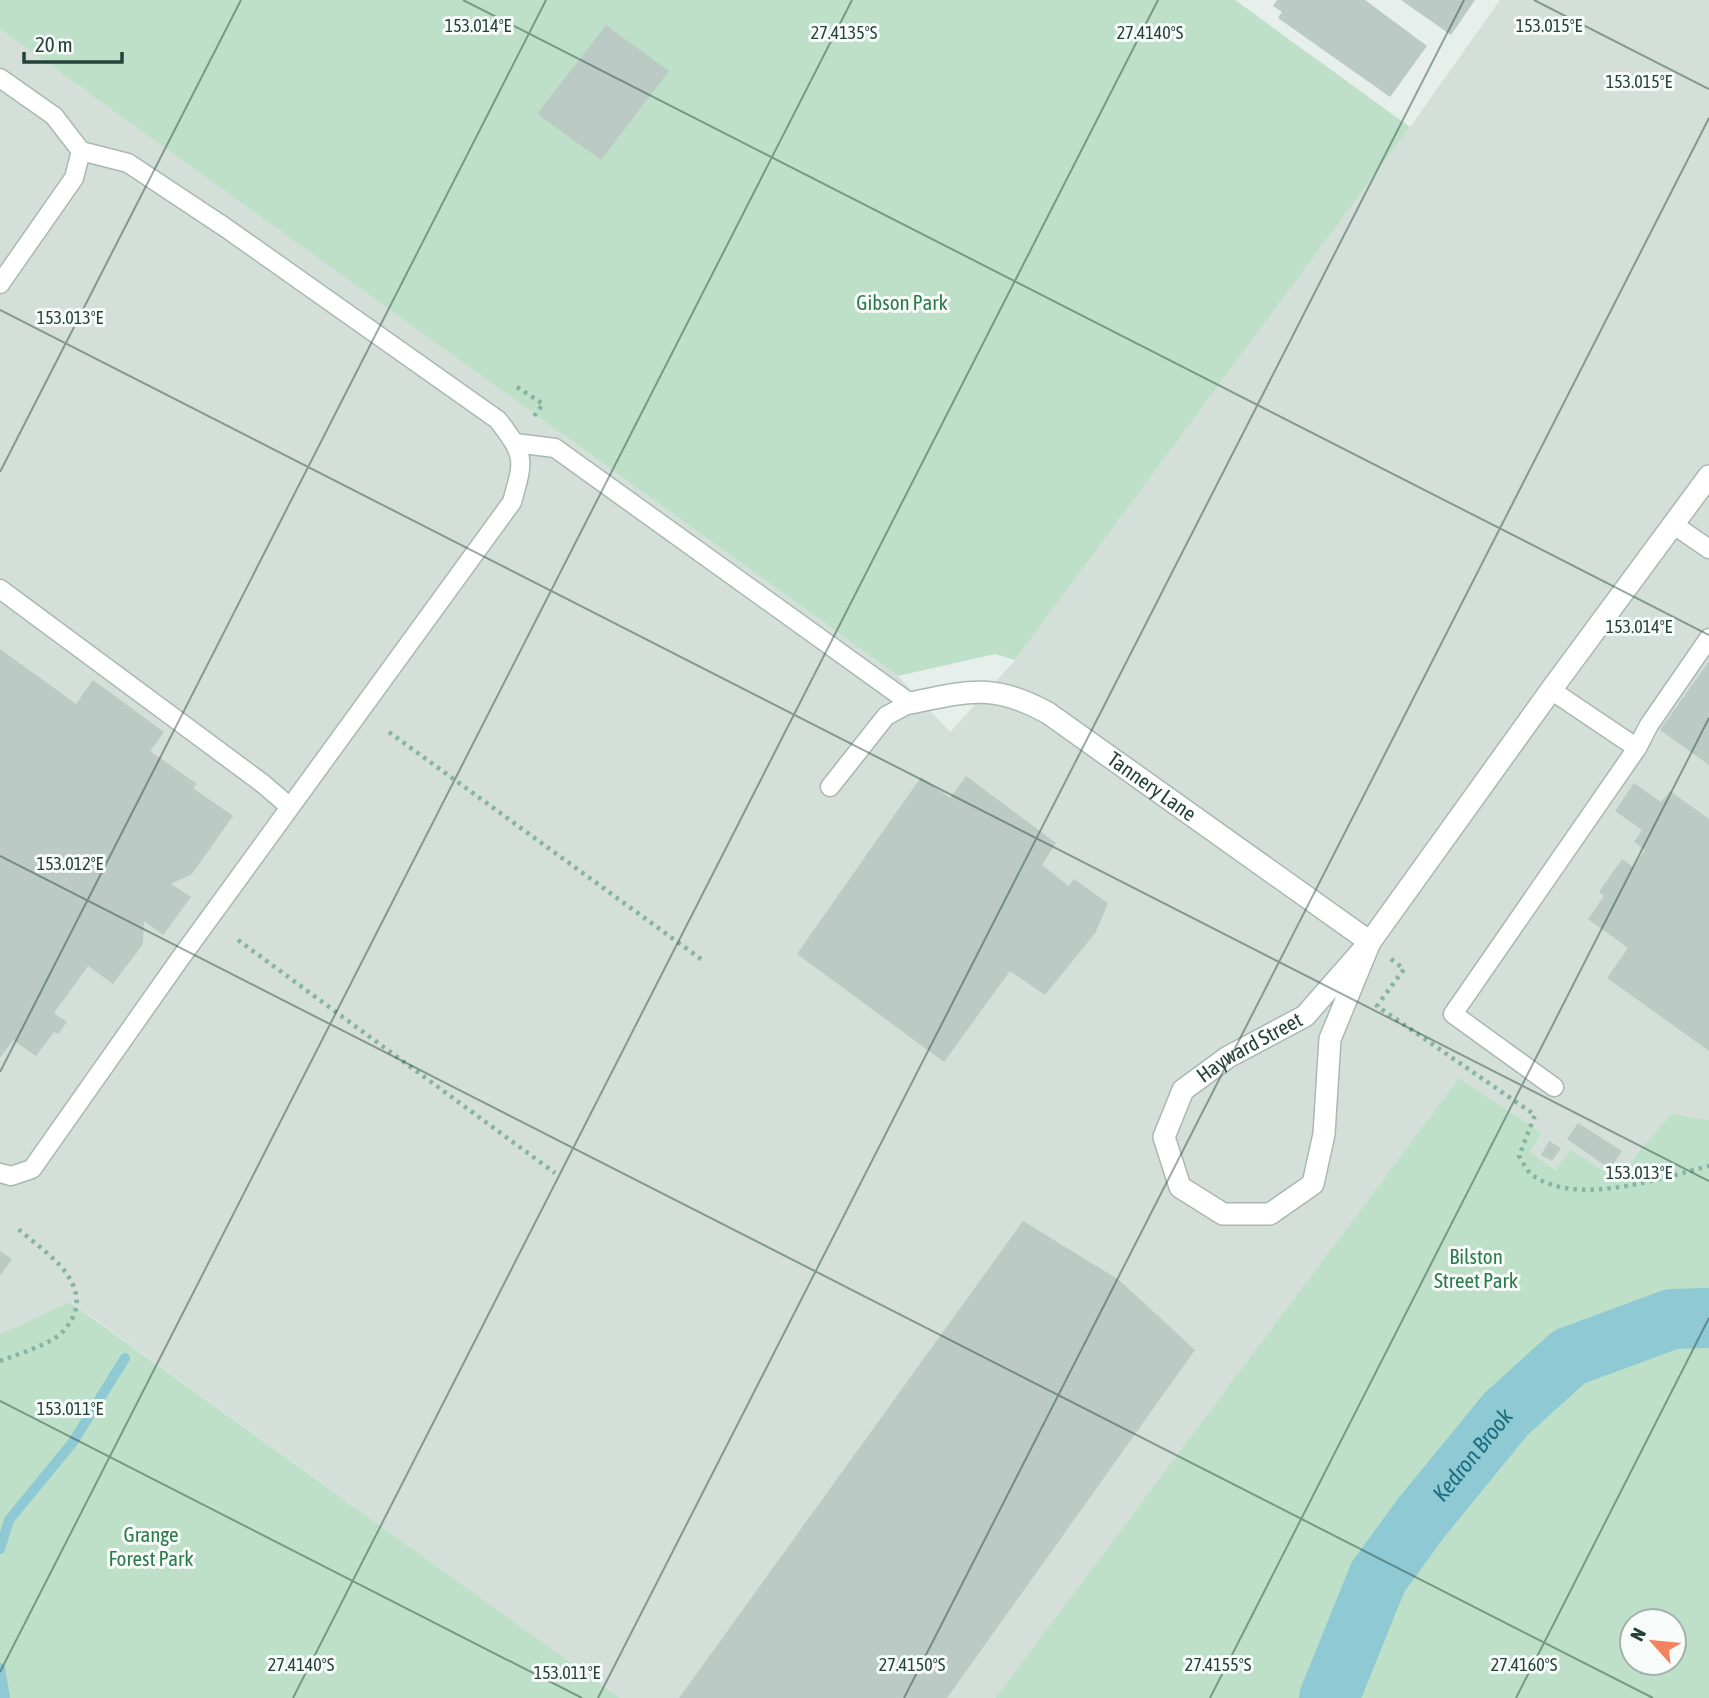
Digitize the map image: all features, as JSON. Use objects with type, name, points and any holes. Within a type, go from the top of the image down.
[{"type":"street","name":"Hayward Street","points":[[1370,942],[1330,1039],[1324,1134],[1313,1184],[1269,1214],[1223,1214],[1180,1187],[1164,1137],[1183,1090],[1228,1057],[1305,1016],[1370,942],[1709,476]]},
{"type":"street","name":"Tannery Lane","points":[[910,703],[953,694],[990,691],[1024,700],[1048,713],[1370,942]]},
{"type":"lane","points":[[0,78],[54,117],[81,151],[128,163],[226,228],[498,420],[515,443],[522,464],[512,502],[32,1169],[11,1176],[0,1173]]},
{"type":"lane","points":[[0,284],[74,178],[81,151]]},
{"type":"lane","points":[[515,443],[555,448],[910,703],[886,716],[830,787]]},
{"type":"lane","points":[[1674,526],[1709,549]]},
{"type":"lane","points":[[0,589],[262,783],[290,807]]},
{"type":"lane","points":[[1554,1087],[1453,1014],[1637,748],[1649,725],[1709,638]]},
{"type":"lane","points":[[1551,690],[1637,748]]},
{"type":"path","points":[[515,443],[543,404],[517,387]]},
{"type":"path","points":[[389,732],[705,962]]},
{"type":"path","points":[[238,940],[555,1173]]},
{"type":"path","points":[[1370,942],[1404,970],[1377,1006],[1535,1115],[1519,1156],[1531,1173],[1551,1184],[1585,1191],[1620,1187],[1709,1166]]},
{"type":"path","points":[[0,1361],[56,1337],[69,1325],[77,1308],[76,1289],[65,1271],[18,1228]]},
{"type":"shaded area","points":[[1500,0],[1709,0],[1709,1120],[1671,1115],[1636,1155],[1625,1174],[1608,1174],[1570,1149],[1557,1170],[1530,1152],[1542,1133],[1459,1078],[995,1698],[620,1698],[71,1302],[0,1334],[0,29],[898,676],[950,732],[1015,660],[1410,127]]},
{"type":"green space","name":"Gibson Park","points":[[0,0],[1235,0],[1410,127],[1015,660],[995,654],[898,676],[0,29]]},
{"type":"green space","name":"Bilston Street Park","points":[[1459,1078],[1542,1133],[1530,1152],[1556,1170],[1570,1149],[1608,1174],[1625,1174],[1636,1155],[1671,1114],[1709,1120],[1709,1698],[995,1698]]},
{"type":"green space","name":"Grange Forest Park","points":[[70,1302],[620,1698],[0,1698],[0,1334]]},
{"type":"building","points":[[1277,0],[1365,0],[1427,46],[1390,97],[1278,18],[1282,12],[1273,6]]},
{"type":"building","points":[[1401,0],[1475,0],[1451,35]]},
{"type":"building","points":[[606,25],[669,71],[601,160],[537,114]]},
{"type":"building","points":[[0,649],[76,704],[93,680],[164,732],[150,751],[197,784],[193,788],[233,816],[192,874],[171,884],[191,897],[163,935],[144,921],[143,944],[113,984],[88,966],[54,1013],[67,1022],[58,1034],[54,1032],[36,1056],[13,1040],[0,1058]]},
{"type":"building","points":[[1709,661],[1709,765],[1660,730]]},
{"type":"building","points":[[966,776],[1056,843],[1042,865],[1069,886],[1074,879],[1108,903],[1096,932],[1045,995],[1010,971],[944,1062],[797,954],[921,777],[950,798]]},
{"type":"building","points":[[1634,783],[1661,802],[1670,791],[1709,819],[1709,1051],[1607,978],[1628,948],[1588,919],[1604,896],[1599,892],[1622,859],[1633,867],[1645,850],[1634,842],[1642,830],[1615,811]]},
{"type":"building","points":[[1578,1123],[1622,1151],[1610,1169],[1567,1139]]},
{"type":"building","points":[[1549,1141],[1561,1148],[1552,1161],[1541,1155]]},
{"type":"building","points":[[1023,1221],[1119,1280],[1195,1350],[947,1698],[679,1698]]},
{"type":"building","points":[[0,1251],[12,1259],[0,1276]]},
{"type":"waterway","name":"Kedron Brook","points":[[1329,1698],[1378,1577],[1421,1518],[1506,1414],[1569,1357],[1672,1319],[1709,1318]]},
{"type":"waterway","points":[[0,1549],[9,1520],[73,1442],[125,1358]]},
{"type":"waterway","points":[[0,1668],[5,1698]]}]
